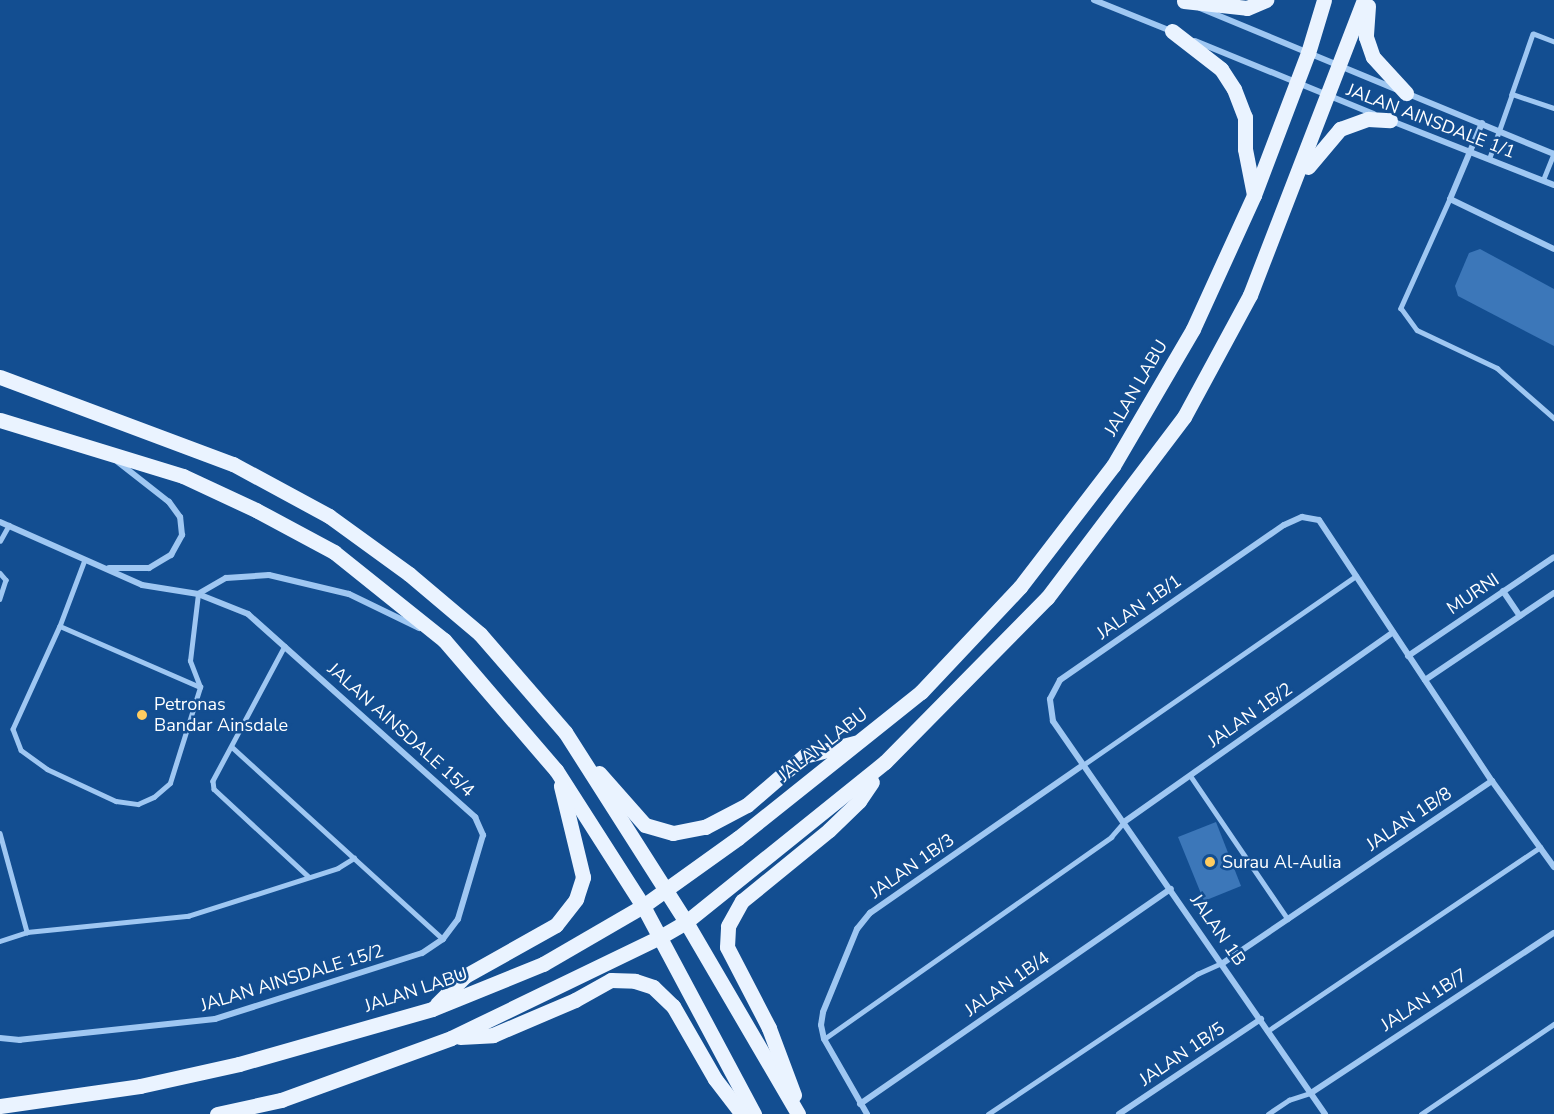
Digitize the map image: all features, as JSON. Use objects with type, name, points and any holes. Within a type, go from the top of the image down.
[{"type":"main road","points":[[1182,1],[1247,8],[1266,0]]},
{"type":"main road","name":"JALAN LABU","points":[[0,1106],[140,1086],[239,1064],[432,1009],[543,964],[643,906],[664,888],[738,838],[921,692],[1020,587],[1113,466],[1193,329],[1254,195],[1308,53],[1324,0]]},
{"type":"main road","points":[[217,1114],[281,1100],[451,1038],[660,937],[686,922],[885,762],[1047,598],[1184,417],[1250,295],[1291,196],[1364,0]]},
{"type":"main road","points":[[1369,0],[1366,37],[1373,57],[1406,93]]},
{"type":"main road","points":[[1172,31],[1221,69],[1234,89],[1245,117],[1245,149],[1254,195]]},
{"type":"main road","points":[[1291,196],[1314,157],[1340,129],[1368,119],[1390,120]]},
{"type":"main road","points":[[0,377],[233,464],[329,516],[410,574],[480,633],[529,687],[579,753],[686,922],[799,1114]]},
{"type":"main road","points":[[0,420],[183,476],[334,552],[444,640],[556,770],[643,906],[754,1114]]},
{"type":"main road","points":[[579,753],[645,825],[673,833],[705,827],[747,806],[804,756],[860,742]]},
{"type":"main road","points":[[799,1114],[769,1028],[727,947],[728,926],[742,901],[859,801],[885,762]]},
{"type":"main road","points":[[432,1009],[465,976],[556,925],[576,899],[583,877],[556,770]]},
{"type":"main road","points":[[451,1038],[493,1035],[566,1005],[610,980],[635,981],[653,987],[673,1006],[716,1080],[742,1114]]},
{"type":"street","name":"JALAN AINSDALE 1/1","points":[[1094,0],[1327,97],[1554,185]]},
{"type":"street","name":"JALAN AINSDALE 1/1","points":[[1182,1],[1554,154]]},
{"type":"street","points":[[1482,123],[1450,199],[1554,249]]},
{"type":"street","points":[[97,448],[155,487],[180,517],[182,535],[171,555],[148,568],[106,568]]},
{"type":"street","name":"JALAN 1B/1","points":[[1083,765],[1053,721],[1050,699],[1060,680],[1284,525],[1302,517],[1319,520],[1356,576]]},
{"type":"street","name":"JALAN AINSDALE 15/4","points":[[0,522],[142,585],[198,594],[248,614],[481,826],[483,835],[458,919],[443,939]]},
{"type":"street","name":"MURNI","points":[[1408,656],[1554,557]]},
{"type":"street","points":[[198,594],[226,578],[269,575],[349,594],[444,640]]},
{"type":"street","points":[[1356,576],[1492,781],[1554,867]]},
{"type":"street","points":[[1503,591],[1520,616]]},
{"type":"street","points":[[1425,680],[1554,593]]},
{"type":"street","name":"JALAN 1B/2","points":[[1124,822],[1393,632]]},
{"type":"street","name":"JALAN 1B","points":[[1083,765],[1223,963],[1325,1114]]},
{"type":"street","name":"JALAN 1B/3","points":[[824,1038],[823,1012],[856,929],[870,913],[1083,765]]},
{"type":"street","name":"JALAN 1B/8","points":[[1223,963],[1492,781]]},
{"type":"street","name":"JALAN 1B/4","points":[[860,1104],[1171,889]]},
{"type":"street","name":"JALAN 1B/7","points":[[1311,1093],[1554,933]]},
{"type":"street","name":"JALAN AINSDALE 15/2","points":[[0,1038],[31,1039],[215,1019],[422,953],[443,939]]},
{"type":"street","name":"JALAN 1B/5","points":[[1119,1114],[1261,1019]]},
{"type":"street","points":[[824,1038],[867,1114]]},
{"type":"lane","points":[[1489,159],[1533,34],[1554,42]]},
{"type":"lane","points":[[1512,94],[1554,108]]},
{"type":"lane","points":[[1543,180],[1554,154]]},
{"type":"lane","points":[[1450,199],[1401,308],[1418,330],[1497,368],[1554,418]]},
{"type":"lane","points":[[0,541],[9,525]]},
{"type":"lane","points":[[85,560],[60,627],[13,729],[21,750],[47,769],[86,789],[138,804],[170,783],[200,687],[190,661],[198,594]]},
{"type":"lane","points":[[0,573],[6,580],[0,598]]},
{"type":"lane","points":[[1083,765],[1356,576]]},
{"type":"lane","points":[[60,627],[200,687]]},
{"type":"lane","points":[[285,646],[213,781],[218,796],[309,877]]},
{"type":"lane","points":[[232,747],[443,939]]},
{"type":"lane","points":[[1190,775],[1288,919]]},
{"type":"lane","points":[[824,1038],[1111,837],[1124,822]]},
{"type":"lane","points":[[0,833],[27,932]]},
{"type":"lane","points":[[1269,1030],[1540,847]]},
{"type":"lane","points":[[0,941],[27,932],[188,916],[338,868],[354,858]]},
{"type":"lane","points":[[988,1114],[1197,974],[1223,963]]},
{"type":"lane","points":[[1421,1114],[1554,1024]]},
{"type":"lane","points":[[1268,1114],[1289,1100],[1311,1093]]},
{"type":"building","points":[[1480,249],[1554,289],[1554,346],[1458,296],[1455,286],[1469,253]]},
{"type":"building","name":"Surau Al-Aulia","points":[[1216,822],[1241,886],[1204,901],[1178,837]]},
{"type":"place","name":"Petronas Bandar Ainsdale","points":[[142,715]]},
{"type":"place","name":"Surau Al-Aulia","points":[[1210,862]]}]
